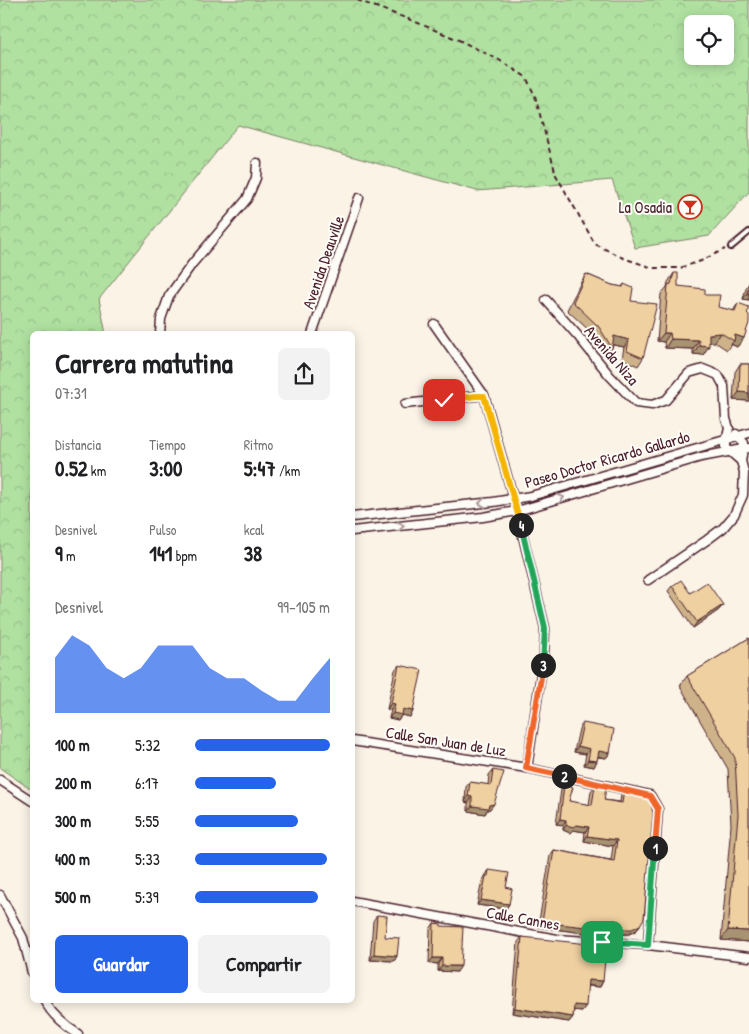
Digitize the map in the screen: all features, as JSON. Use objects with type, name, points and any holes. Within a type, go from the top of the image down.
[{"type":"street","points":[[160,331],[161,319],[169,296],[192,264],[247,199],[256,178],[257,163]]},
{"type":"street","name":"Avenida Deauville","points":[[313,331],[359,198]]},
{"type":"street","name":"Avenida Niza","points":[[546,300],[610,376],[636,403],[652,405],[666,400],[689,373],[703,369],[718,375],[724,386],[726,419],[729,428],[726,448],[729,452]]},
{"type":"street","points":[[434,324],[484,396],[514,499],[545,628],[544,654],[526,768]]},
{"type":"street","points":[[405,404],[484,396]]},
{"type":"street","points":[[729,428],[739,436],[747,448],[740,460]]},
{"type":"street","name":"Paseo Doctor Ricardo Gallardo","points":[[355,517],[531,496],[749,433]]},
{"type":"street","name":"Paseo Doctor Ricardo Gallardo","points":[[355,531],[483,517],[517,511],[700,457],[747,448]]},
{"type":"street","points":[[648,580],[723,528],[734,515],[743,494],[744,472],[740,460],[729,452]]},
{"type":"street","name":"Calle San Juan de Luz","points":[[355,741],[526,768],[650,796],[658,809],[648,945]]},
{"type":"street","points":[[0,780],[30,801]]},
{"type":"street","points":[[0,894],[23,938],[30,965]]},
{"type":"street","name":"Calle Cannes","points":[[355,902],[557,939],[648,945],[749,957]]},
{"type":"street","points":[[47,1003],[70,1030],[78,1034]]},
{"type":"lane","points":[[731,247],[749,232]]},
{"type":"path","points":[[357,0],[461,41],[499,60],[526,77],[535,96],[556,175],[595,244],[623,258],[653,268],[680,268],[702,261],[731,247]]},
{"type":"green space","points":[[0,0],[749,0],[749,192],[709,236],[635,248],[612,180],[477,191],[238,125],[99,299],[105,331],[30,331],[30,789],[0,768]]},
{"type":"building","points":[[674,273],[678,273],[678,286],[705,289],[705,295],[720,295],[718,307],[735,311],[738,303],[749,307],[747,313],[749,315],[749,323],[744,338],[735,335],[734,341],[721,333],[709,334],[709,346],[699,345],[699,340],[671,339],[670,333],[664,333],[668,285],[671,284]]},
{"type":"building","points":[[586,274],[612,285],[623,287],[624,284],[633,288],[631,301],[657,304],[643,358],[627,351],[629,340],[614,336],[612,348],[599,327],[573,302]]},
{"type":"building","points":[[740,364],[749,364],[749,393],[739,392]]},
{"type":"building","points":[[681,580],[690,593],[707,582],[723,605],[697,622],[672,586]]},
{"type":"building","points":[[749,638],[749,931],[728,930],[738,815],[735,758],[687,676]]},
{"type":"building","points":[[399,665],[422,670],[413,711],[403,709],[402,715],[393,713],[395,704],[391,703]]},
{"type":"building","points":[[583,723],[614,729],[610,753],[599,751],[597,761],[588,760],[590,749],[578,746]]},
{"type":"building","points":[[493,770],[504,772],[494,804],[489,805],[488,808],[472,806],[472,797],[468,796],[470,782],[491,785]]},
{"type":"building","points":[[564,785],[573,787],[569,801],[592,805],[595,786],[606,788],[604,800],[622,803],[624,789],[640,793],[651,804],[653,813],[644,918],[640,925],[632,929],[603,929],[542,922],[554,850],[614,861],[617,840],[587,836],[589,827],[566,825],[566,820],[560,819]]},
{"type":"building","points":[[489,870],[509,873],[506,887],[512,889],[509,904],[481,900]]},
{"type":"building","points":[[377,915],[387,916],[385,937],[399,938],[397,956],[374,954]]},
{"type":"building","points":[[434,923],[441,924],[441,926],[463,927],[461,966],[442,966],[442,958],[433,958]]},
{"type":"building","points":[[522,937],[598,945],[597,959],[605,960],[603,981],[588,980],[586,1006],[574,1005],[573,1017],[515,1008]]},
{"type":"place","name":"La Osadia","points":[[690,207]]},
{"type":"route","points":[[444,400],[484,396],[517,511],[545,628],[544,654],[526,768],[650,796],[658,809],[648,945],[602,942]]}]
